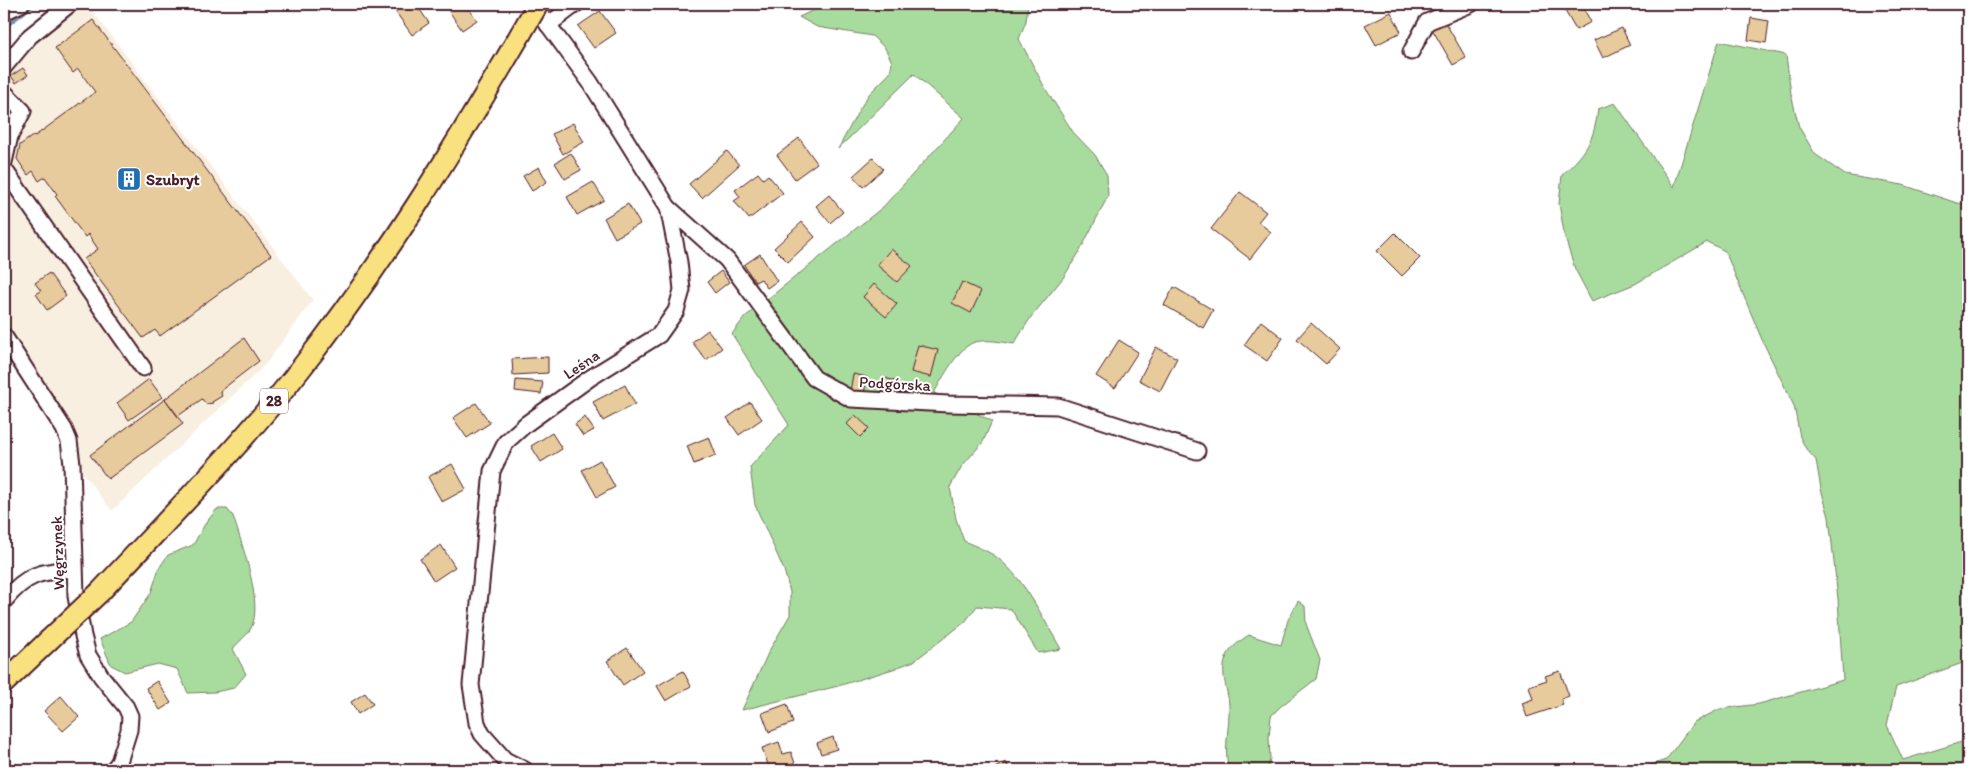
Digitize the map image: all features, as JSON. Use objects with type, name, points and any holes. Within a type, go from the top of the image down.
[{"type":"main road","name":"28","points":[[4,683],[100,592],[248,433],[301,369],[350,305],[426,192],[538,4]]},
{"type":"street","points":[[4,12],[21,4]]},
{"type":"street","points":[[4,67],[30,36],[70,4]]},
{"type":"street","name":"Leśna","points":[[525,770],[505,760],[482,734],[477,723],[472,686],[492,471],[506,442],[526,424],[590,378],[659,335],[676,311],[682,290],[680,262],[668,207],[590,82],[533,4]]},
{"type":"street","points":[[548,25],[576,4]]},
{"type":"street","points":[[1411,52],[1427,22],[1471,4]]},
{"type":"street","points":[[4,92],[23,111],[10,136],[4,162]]},
{"type":"street","points":[[4,169],[143,368]]},
{"type":"street","name":"Podgórska","points":[[668,207],[727,260],[814,378],[851,399],[949,404],[1058,406],[1197,451]]},
{"type":"street","name":"Węgrzynek","points":[[4,336],[64,429],[69,441],[72,464],[76,596],[88,655],[101,676],[126,707],[130,716],[127,738],[119,762],[113,770]]},
{"type":"street","points":[[4,600],[16,585],[36,574],[74,569]]},
{"type":"shaded area","points":[[79,4],[87,4],[313,300],[266,364],[112,511],[80,469],[77,438],[4,327],[4,84],[11,66]]},
{"type":"green space","points":[[827,4],[1028,4],[1026,21],[1019,39],[1045,88],[1073,132],[1095,155],[1107,175],[1108,196],[1080,251],[1063,278],[1031,317],[1014,344],[985,341],[969,345],[957,356],[934,393],[992,421],[983,442],[962,466],[950,487],[956,519],[964,541],[999,559],[1026,589],[1061,649],[1038,653],[1011,609],[977,606],[965,622],[914,661],[838,686],[742,710],[769,651],[790,615],[790,592],[784,570],[755,505],[750,467],[789,425],[732,334],[745,317],[883,207],[964,118],[914,74],[838,149],[869,94],[890,73],[892,62],[885,48],[872,36],[817,27],[799,17]]},
{"type":"green space","points":[[1719,41],[1786,55],[1791,94],[1799,127],[1815,154],[1845,175],[1903,185],[1957,203],[1968,204],[1968,661],[1896,687],[1887,725],[1903,760],[1968,740],[1968,770],[1635,770],[1666,760],[1694,722],[1720,709],[1759,704],[1843,680],[1838,599],[1829,517],[1821,489],[1816,460],[1806,449],[1800,437],[1794,406],[1763,342],[1725,251],[1707,242],[1635,284],[1592,301],[1575,269],[1565,238],[1559,204],[1562,175],[1588,146],[1594,130],[1598,109],[1615,103],[1674,187]]},
{"type":"green space","points":[[217,509],[227,509],[233,516],[246,557],[253,589],[255,604],[251,628],[233,649],[246,674],[234,688],[215,692],[188,693],[177,669],[158,664],[125,672],[111,665],[100,639],[131,622],[151,593],[159,568],[168,555],[193,545],[205,524]]},
{"type":"green space","points":[[1298,601],[1305,606],[1306,624],[1320,660],[1316,679],[1271,716],[1269,737],[1270,760],[1267,770],[1229,770],[1227,746],[1229,705],[1224,674],[1227,656],[1240,641],[1249,635],[1281,645],[1288,620]]},
{"type":"building","points":[[390,4],[416,4],[429,23],[412,35]]},
{"type":"building","points":[[444,4],[477,4],[469,9],[477,20],[462,30]]},
{"type":"building","points":[[1561,4],[1581,4],[1591,22],[1576,30]]},
{"type":"building","points":[[600,11],[616,33],[594,48],[578,26]]},
{"type":"building","points":[[1391,12],[1401,32],[1376,45],[1365,25]]},
{"type":"building","points":[[1751,18],[1769,21],[1766,43],[1748,40]]},
{"type":"building","name":"Szubryt","points":[[93,20],[271,255],[160,336],[155,330],[143,338],[84,259],[98,249],[88,234],[85,237],[55,196],[57,194],[45,177],[39,181],[33,171],[28,175],[17,159],[20,145],[95,92],[78,69],[73,73],[55,48]]},
{"type":"building","points":[[1445,22],[1466,58],[1453,65],[1432,29]]},
{"type":"building","points":[[1622,28],[1630,45],[1603,58],[1594,40]]},
{"type":"building","points":[[23,68],[28,75],[16,83],[11,76]]},
{"type":"building","points":[[573,123],[584,142],[563,154],[552,134]]},
{"type":"building","points":[[799,138],[817,163],[795,179],[777,155]]},
{"type":"building","points":[[727,151],[739,165],[702,198],[689,184]]},
{"type":"building","points":[[571,153],[581,170],[565,179],[555,163]]},
{"type":"building","points":[[873,158],[883,169],[863,187],[853,176]]},
{"type":"building","points":[[539,167],[547,182],[532,191],[523,176]]},
{"type":"building","points":[[758,173],[763,179],[768,175],[783,193],[749,219],[734,201],[740,197],[735,190]]},
{"type":"building","points":[[593,182],[604,200],[577,215],[567,197]]},
{"type":"building","points":[[1240,192],[1266,212],[1258,222],[1271,232],[1250,259],[1211,229]]},
{"type":"building","points":[[829,195],[843,212],[830,223],[816,206]]},
{"type":"building","points":[[628,204],[640,224],[615,238],[604,218]]},
{"type":"building","points":[[802,222],[815,237],[788,262],[774,248]]},
{"type":"building","points":[[1395,233],[1420,258],[1402,276],[1377,251]]},
{"type":"building","points":[[891,249],[912,266],[897,282],[877,265]]},
{"type":"building","points":[[760,254],[777,281],[767,288],[761,279],[755,282],[744,265]]},
{"type":"building","points":[[721,271],[729,282],[715,293],[707,282]]},
{"type":"building","points":[[49,273],[66,296],[47,310],[36,294],[41,291],[35,283]]},
{"type":"building","points":[[962,282],[981,291],[971,313],[952,303]]},
{"type":"building","points":[[874,284],[897,304],[886,317],[863,297]]},
{"type":"building","points":[[1174,287],[1213,310],[1203,328],[1164,305]]},
{"type":"building","points":[[1261,321],[1283,338],[1267,361],[1244,345]]},
{"type":"building","points":[[1311,323],[1340,349],[1326,364],[1297,339]]},
{"type":"building","points":[[708,330],[722,348],[706,360],[692,342]]},
{"type":"building","points":[[244,338],[259,361],[220,391],[222,396],[213,403],[206,404],[202,399],[178,416],[165,399]]},
{"type":"building","points":[[1119,340],[1138,352],[1115,388],[1096,376]]},
{"type":"building","points":[[918,345],[938,350],[931,377],[911,372]]},
{"type":"building","points":[[1156,347],[1177,358],[1160,391],[1139,380]]},
{"type":"building","points":[[548,357],[548,373],[513,375],[512,359]]},
{"type":"building","points":[[853,374],[867,377],[864,394],[850,392]]},
{"type":"building","points":[[885,378],[895,381],[892,396],[881,393]]},
{"type":"building","points":[[149,379],[162,397],[129,420],[117,403]]},
{"type":"building","points":[[516,380],[543,382],[541,394],[515,391]]},
{"type":"building","points":[[625,385],[635,404],[603,421],[593,402]]},
{"type":"building","points":[[165,399],[183,424],[108,479],[90,455]]},
{"type":"building","points":[[750,402],[762,419],[739,435],[727,418]]},
{"type":"building","points":[[476,403],[490,423],[467,438],[453,418]]},
{"type":"building","points":[[855,415],[869,428],[860,437],[847,424]]},
{"type":"building","points":[[585,417],[594,430],[583,436],[575,424]]},
{"type":"building","points":[[552,433],[562,449],[541,462],[531,446]]},
{"type":"building","points":[[709,437],[716,455],[694,464],[687,446]]},
{"type":"building","points":[[600,460],[615,487],[597,497],[582,470]]},
{"type":"building","points":[[452,464],[466,489],[442,502],[428,477]]},
{"type":"building","points":[[441,545],[455,567],[434,581],[420,559]]},
{"type":"building","points":[[627,648],[643,671],[623,685],[607,661]]},
{"type":"building","points":[[683,671],[691,686],[666,701],[657,686]]},
{"type":"building","points":[[1560,671],[1569,696],[1561,699],[1563,705],[1527,717],[1522,703],[1533,699],[1529,686],[1547,680],[1545,676]]},
{"type":"building","points":[[157,681],[171,703],[160,710],[146,688]]},
{"type":"building","points":[[365,693],[373,704],[358,714],[351,702]]},
{"type":"building","points":[[61,696],[79,717],[63,731],[44,711]]},
{"type":"building","points":[[787,704],[793,723],[769,732],[762,713]]},
{"type":"building","points":[[833,737],[837,749],[821,754],[817,743]]},
{"type":"building","points":[[779,742],[783,754],[791,752],[795,763],[770,770],[762,748]]},
{"type":"building","points":[[1006,762],[1010,770],[991,770]]},
{"type":"waterway","points":[[4,27],[34,4]]},
{"type":"place","name":"Szubryt","points":[[129,179]]}]
